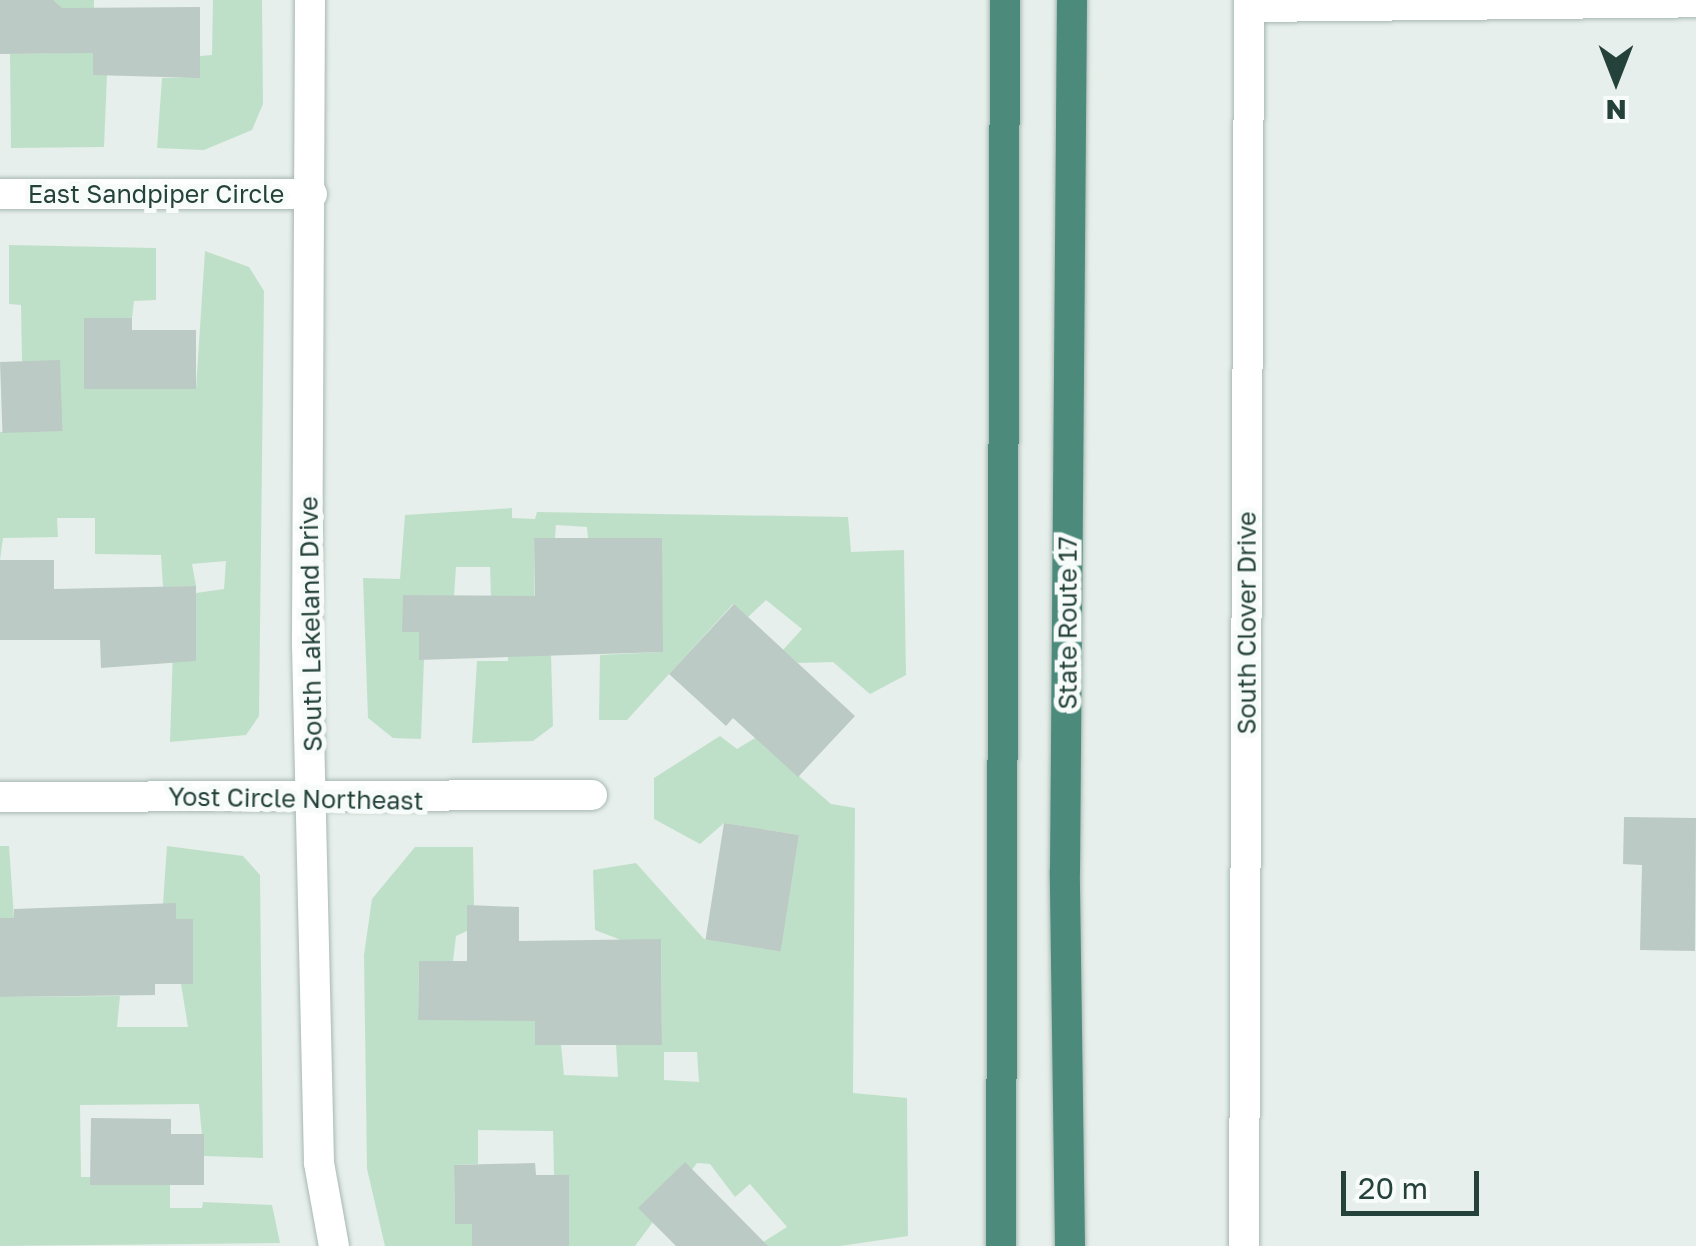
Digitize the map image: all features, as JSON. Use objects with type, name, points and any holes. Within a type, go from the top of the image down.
[{"type":"highway","points":[[1001,1246],[1005,0]]},
{"type":"highway","name":"State Route 17","points":[[1070,1246],[1065,852],[1072,0]]},
{"type":"street","name":"South Lakeland Drive","points":[[310,0],[308,645],[320,1163],[334,1246]]},
{"type":"street","points":[[1249,3],[1696,2]]},
{"type":"street","name":"South Clover Drive","points":[[1244,1246],[1249,3]]},
{"type":"street","name":"East Sandpiper Circle","points":[[0,194],[312,194]]},
{"type":"street","name":"Yost Circle Northeast","points":[[0,797],[592,795]]},
{"type":"green space","points":[[53,0],[94,0],[93,74],[107,75],[104,147],[11,148],[10,54],[61,53]]},
{"type":"green space","points":[[213,0],[262,0],[263,104],[252,130],[204,150],[157,148],[162,78],[200,77],[200,56],[212,55]]},
{"type":"green space","points":[[9,245],[156,248],[156,300],[134,301],[132,318],[84,318],[85,389],[196,389],[205,251],[249,267],[264,291],[259,716],[246,735],[170,742],[173,648],[185,660],[196,660],[196,593],[224,589],[226,561],[192,564],[196,586],[163,587],[161,555],[95,554],[95,518],[57,518],[58,537],[3,538],[0,560],[0,432],[62,430],[22,361],[21,305],[9,304]]},
{"type":"green space","points":[[512,508],[512,518],[535,519],[537,512],[848,517],[851,552],[904,550],[906,675],[870,694],[833,662],[798,663],[783,650],[802,629],[766,600],[748,617],[733,604],[627,720],[599,720],[600,655],[662,652],[662,538],[588,538],[587,527],[556,525],[555,538],[534,539],[535,653],[551,654],[553,726],[533,741],[472,743],[477,661],[508,661],[509,597],[491,596],[490,567],[456,567],[454,596],[403,595],[403,632],[419,632],[419,659],[424,660],[421,739],[393,738],[368,718],[363,578],[400,579],[405,515]]},
{"type":"green space","points":[[720,736],[737,749],[755,738],[831,804],[855,808],[853,1093],[907,1098],[908,1236],[840,1246],[757,1246],[787,1227],[750,1184],[735,1197],[710,1164],[697,1163],[635,1246],[569,1246],[569,1175],[554,1175],[553,1131],[478,1130],[478,1164],[454,1165],[455,1224],[472,1224],[472,1246],[385,1246],[367,1169],[364,955],[372,899],[415,847],[473,847],[474,905],[467,931],[456,936],[453,961],[419,962],[418,1020],[535,1019],[535,1045],[561,1045],[564,1075],[618,1077],[616,1045],[662,1044],[661,940],[621,940],[595,930],[593,870],[636,863],[704,939],[780,951],[799,835],[724,823],[700,844],[654,819],[654,778]],"holes":[[[664,1052],[697,1052],[699,1082],[664,1080]]]},
{"type":"green space","points":[[0,846],[9,846],[14,918],[0,918]]},
{"type":"green space","points":[[167,846],[243,856],[260,875],[263,1158],[204,1156],[199,1104],[80,1105],[81,1177],[90,1177],[91,1185],[170,1185],[170,1208],[202,1208],[203,1202],[272,1205],[280,1243],[0,1246],[0,997],[120,996],[117,1027],[188,1027],[181,984],[193,984],[193,920],[176,919],[163,904]]},
{"type":"building","points":[[0,0],[53,0],[62,8],[200,7],[200,78],[93,75],[93,53],[0,54]]},
{"type":"building","points":[[84,318],[132,318],[132,330],[196,330],[196,389],[84,389]]},
{"type":"building","points":[[60,360],[62,431],[3,433],[0,362]]},
{"type":"building","points":[[534,538],[662,538],[663,652],[419,660],[419,632],[402,632],[403,595],[535,596]]},
{"type":"building","points":[[0,560],[54,560],[54,589],[196,586],[196,661],[101,668],[100,640],[0,640]]},
{"type":"building","points":[[734,604],[855,716],[798,777],[733,718],[726,726],[669,674]]},
{"type":"building","points":[[1624,817],[1696,818],[1695,951],[1640,950],[1642,865],[1623,864]]},
{"type":"building","points":[[724,823],[799,835],[781,951],[706,940]]},
{"type":"building","points":[[176,903],[176,919],[193,919],[193,984],[155,984],[155,995],[0,997],[0,918],[14,918],[14,909]]},
{"type":"building","points":[[467,905],[519,907],[519,941],[661,939],[662,1045],[535,1045],[535,1021],[418,1020],[419,961],[467,961]]},
{"type":"building","points":[[91,1118],[171,1119],[171,1134],[204,1134],[204,1185],[90,1185]]},
{"type":"building","points":[[685,1162],[768,1246],[676,1246],[638,1208]]},
{"type":"building","points":[[535,1163],[536,1175],[569,1175],[569,1246],[472,1246],[472,1224],[455,1224],[454,1165]]}]
